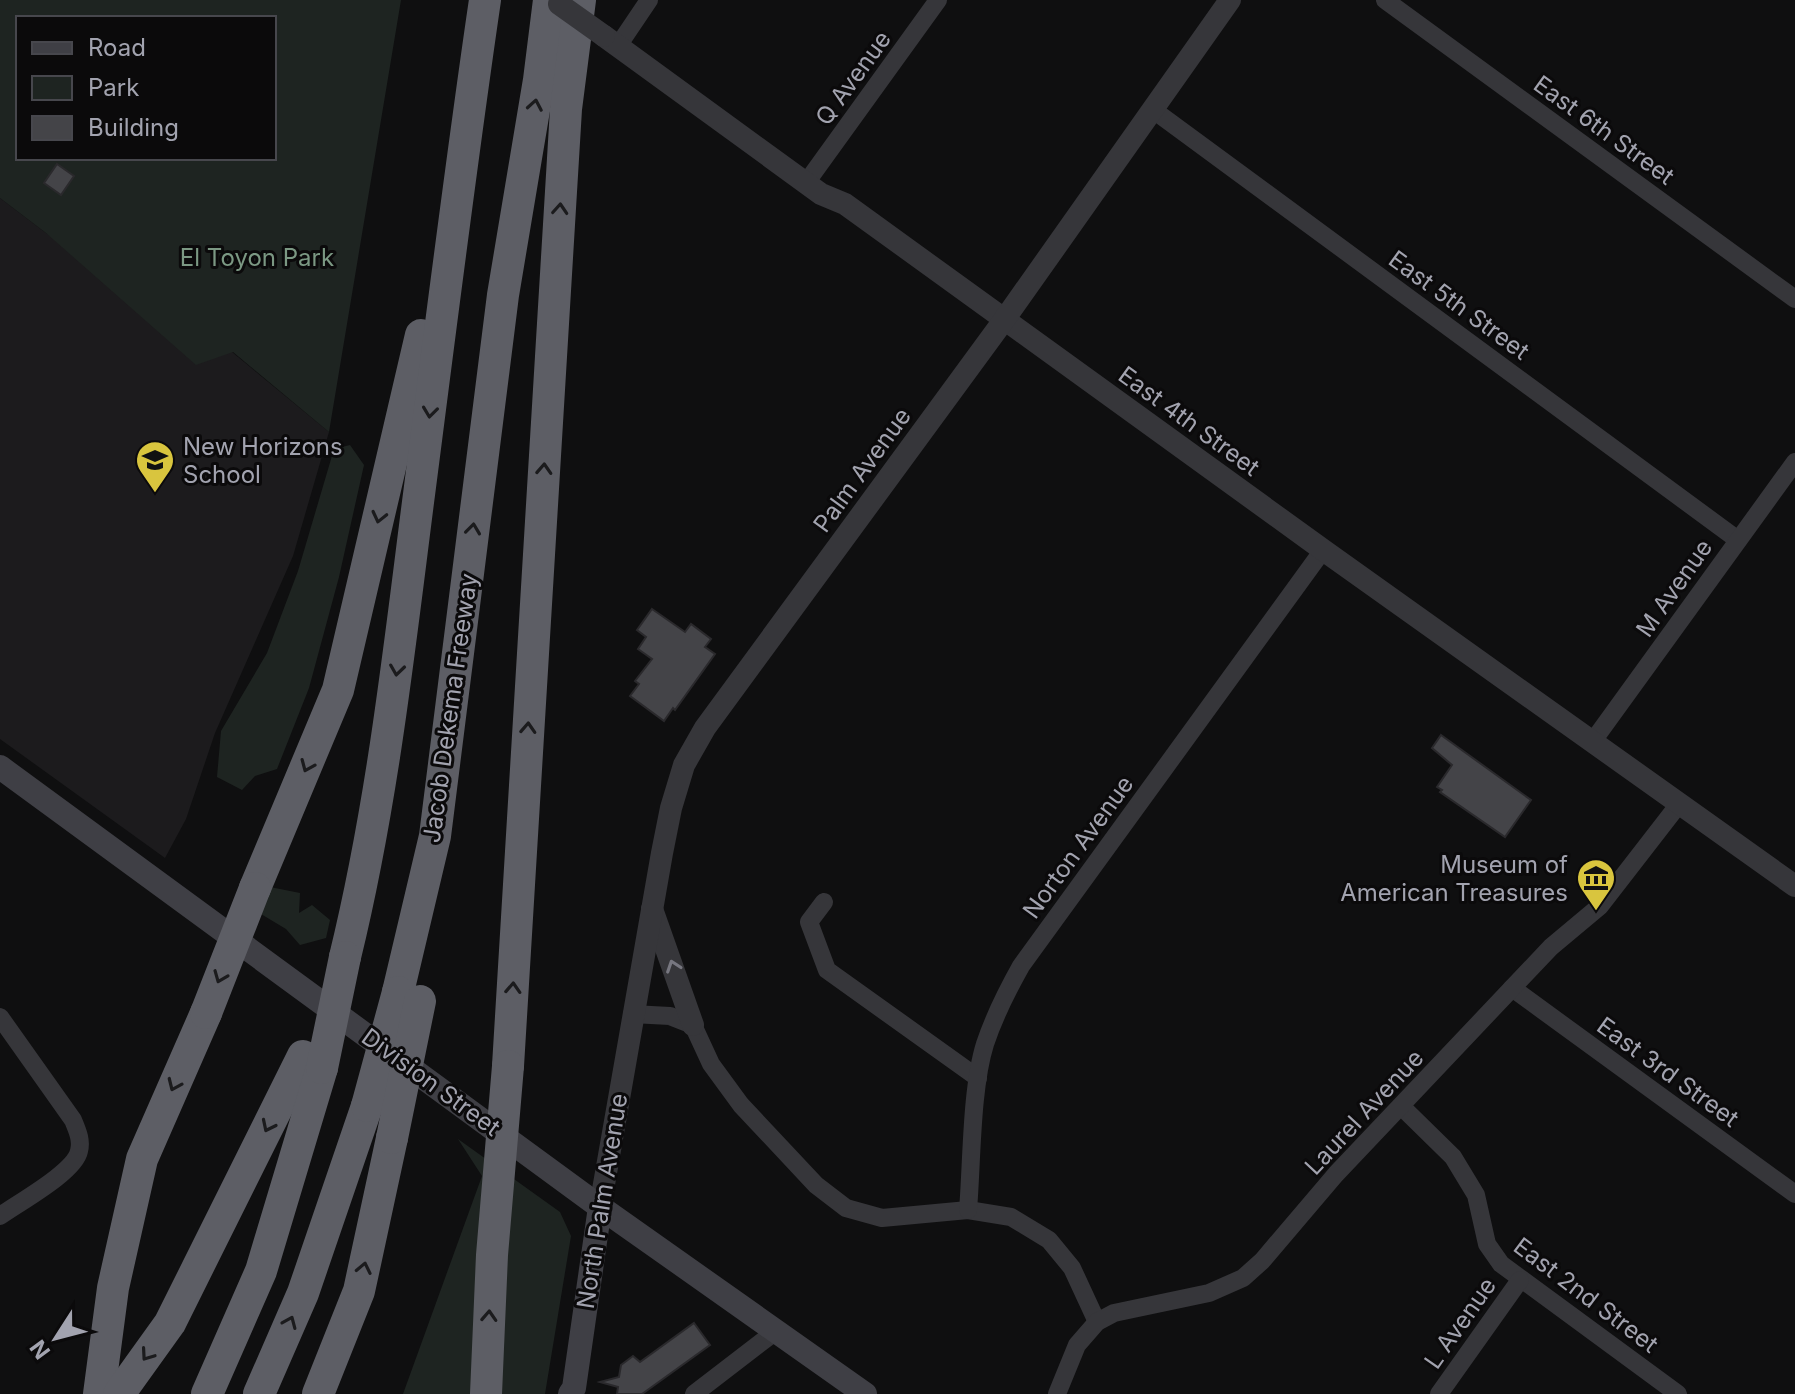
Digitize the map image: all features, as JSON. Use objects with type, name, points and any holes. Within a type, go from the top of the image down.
[{"type":"highway","points":[[207,1394],[261,1271],[312,1062],[345,957],[365,874],[396,677],[485,0]]},
{"type":"highway","name":"Jacob Dekema Freeway","points":[[259,1394],[303,1293],[367,1106],[409,997],[435,836],[503,295],[551,0]]},
{"type":"highway","points":[[486,1394],[492,1255],[508,1066],[566,109],[580,0]]},
{"type":"highway","points":[[99,1394],[113,1288],[142,1159],[206,1013],[338,690],[461,168]]},
{"type":"highway","points":[[318,1394],[359,1291],[392,1138],[409,997]]},
{"type":"highway","points":[[119,1394],[170,1323],[312,1062]]},
{"type":"main road","name":"Division Street","points":[[3,774],[600,1207],[865,1394]]},
{"type":"main road","name":"North Palm Avenue","points":[[573,1392],[600,1207]]},
{"type":"street","name":"East 4th Street","points":[[551,0],[821,194],[845,204],[1795,886]]},
{"type":"street","points":[[611,41],[649,0]]},
{"type":"street","name":"Q Avenue","points":[[806,183],[938,0]]},
{"type":"street","name":"Palm Avenue","points":[[632,1014],[671,808],[684,765],[705,728],[1004,320],[1230,0]]},
{"type":"street","name":"East 6th Street","points":[[1385,0],[1795,299]]},
{"type":"street","name":"East 5th Street","points":[[1152,109],[1738,540]]},
{"type":"street","name":"M Avenue","points":[[1593,741],[1795,462]]},
{"type":"street","name":"Norton Avenue","points":[[968,1210],[978,1078],[984,1046],[1004,996],[1021,966],[1323,550]]},
{"type":"street","name":"Laurel Avenue","points":[[1097,1322],[1114,1313],[1209,1293],[1243,1278],[1262,1261],[1336,1174],[1551,947],[1600,906],[1679,804]]},
{"type":"street","points":[[824,902],[809,922],[827,970],[978,1078]]},
{"type":"street","points":[[652,908],[693,1025],[711,1064],[741,1105],[816,1185],[846,1208],[882,1218],[968,1210],[1011,1217],[1049,1240],[1072,1268],[1097,1322],[1077,1345],[1057,1394]]},
{"type":"street","name":"East 3rd Street","points":[[1512,988],[1795,1194]]},
{"type":"street","points":[[632,1014],[670,1016],[693,1025]]},
{"type":"street","name":"North Palm Avenue","points":[[600,1207],[632,1014]]},
{"type":"street","points":[[0,1017],[73,1120],[79,1136],[79,1153],[68,1168],[0,1216]]},
{"type":"street","name":"East 2nd Street","points":[[1402,1107],[1453,1157],[1476,1195],[1487,1244],[1501,1264],[1678,1394]]},
{"type":"street","name":"L Avenue","points":[[1439,1394],[1520,1280]]},
{"type":"street","points":[[694,1394],[776,1331]]},
{"type":"shaded area","name":"New Horizons School","points":[[0,198],[46,233],[232,352],[329,432],[293,556],[215,733],[186,819],[165,858],[0,739]]},
{"type":"green space","name":"El Toyon Park","points":[[0,0],[401,0],[329,432],[233,352],[196,365],[46,233],[0,198]]},
{"type":"green space","points":[[350,445],[364,465],[339,577],[309,688],[277,769],[255,776],[242,790],[217,777],[221,731],[267,653],[298,571],[334,449]]},
{"type":"green space","points":[[270,887],[300,893],[299,913],[312,905],[330,920],[326,938],[300,945],[286,929],[261,914]]},
{"type":"green space","points":[[458,1139],[560,1212],[571,1236],[545,1394],[403,1394],[482,1176]]},
{"type":"building","points":[[57,164],[74,176],[61,195],[44,183]]},
{"type":"building","points":[[652,609],[685,632],[691,624],[711,639],[705,647],[715,654],[664,721],[630,696],[639,684],[635,681],[652,659],[638,649],[646,637],[637,630]]},
{"type":"building","points":[[1441,735],[1531,800],[1505,837],[1440,792],[1442,790],[1437,787],[1452,765],[1432,748]]},
{"type":"building","points":[[694,1323],[710,1345],[642,1394],[617,1394],[618,1387],[600,1382],[619,1377],[621,1365],[633,1356],[640,1362]]},
{"type":"place","name":"New Horizons School","points":[[155,494]]},
{"type":"place","name":"Museum of American Treasures","points":[[1596,912]]}]
